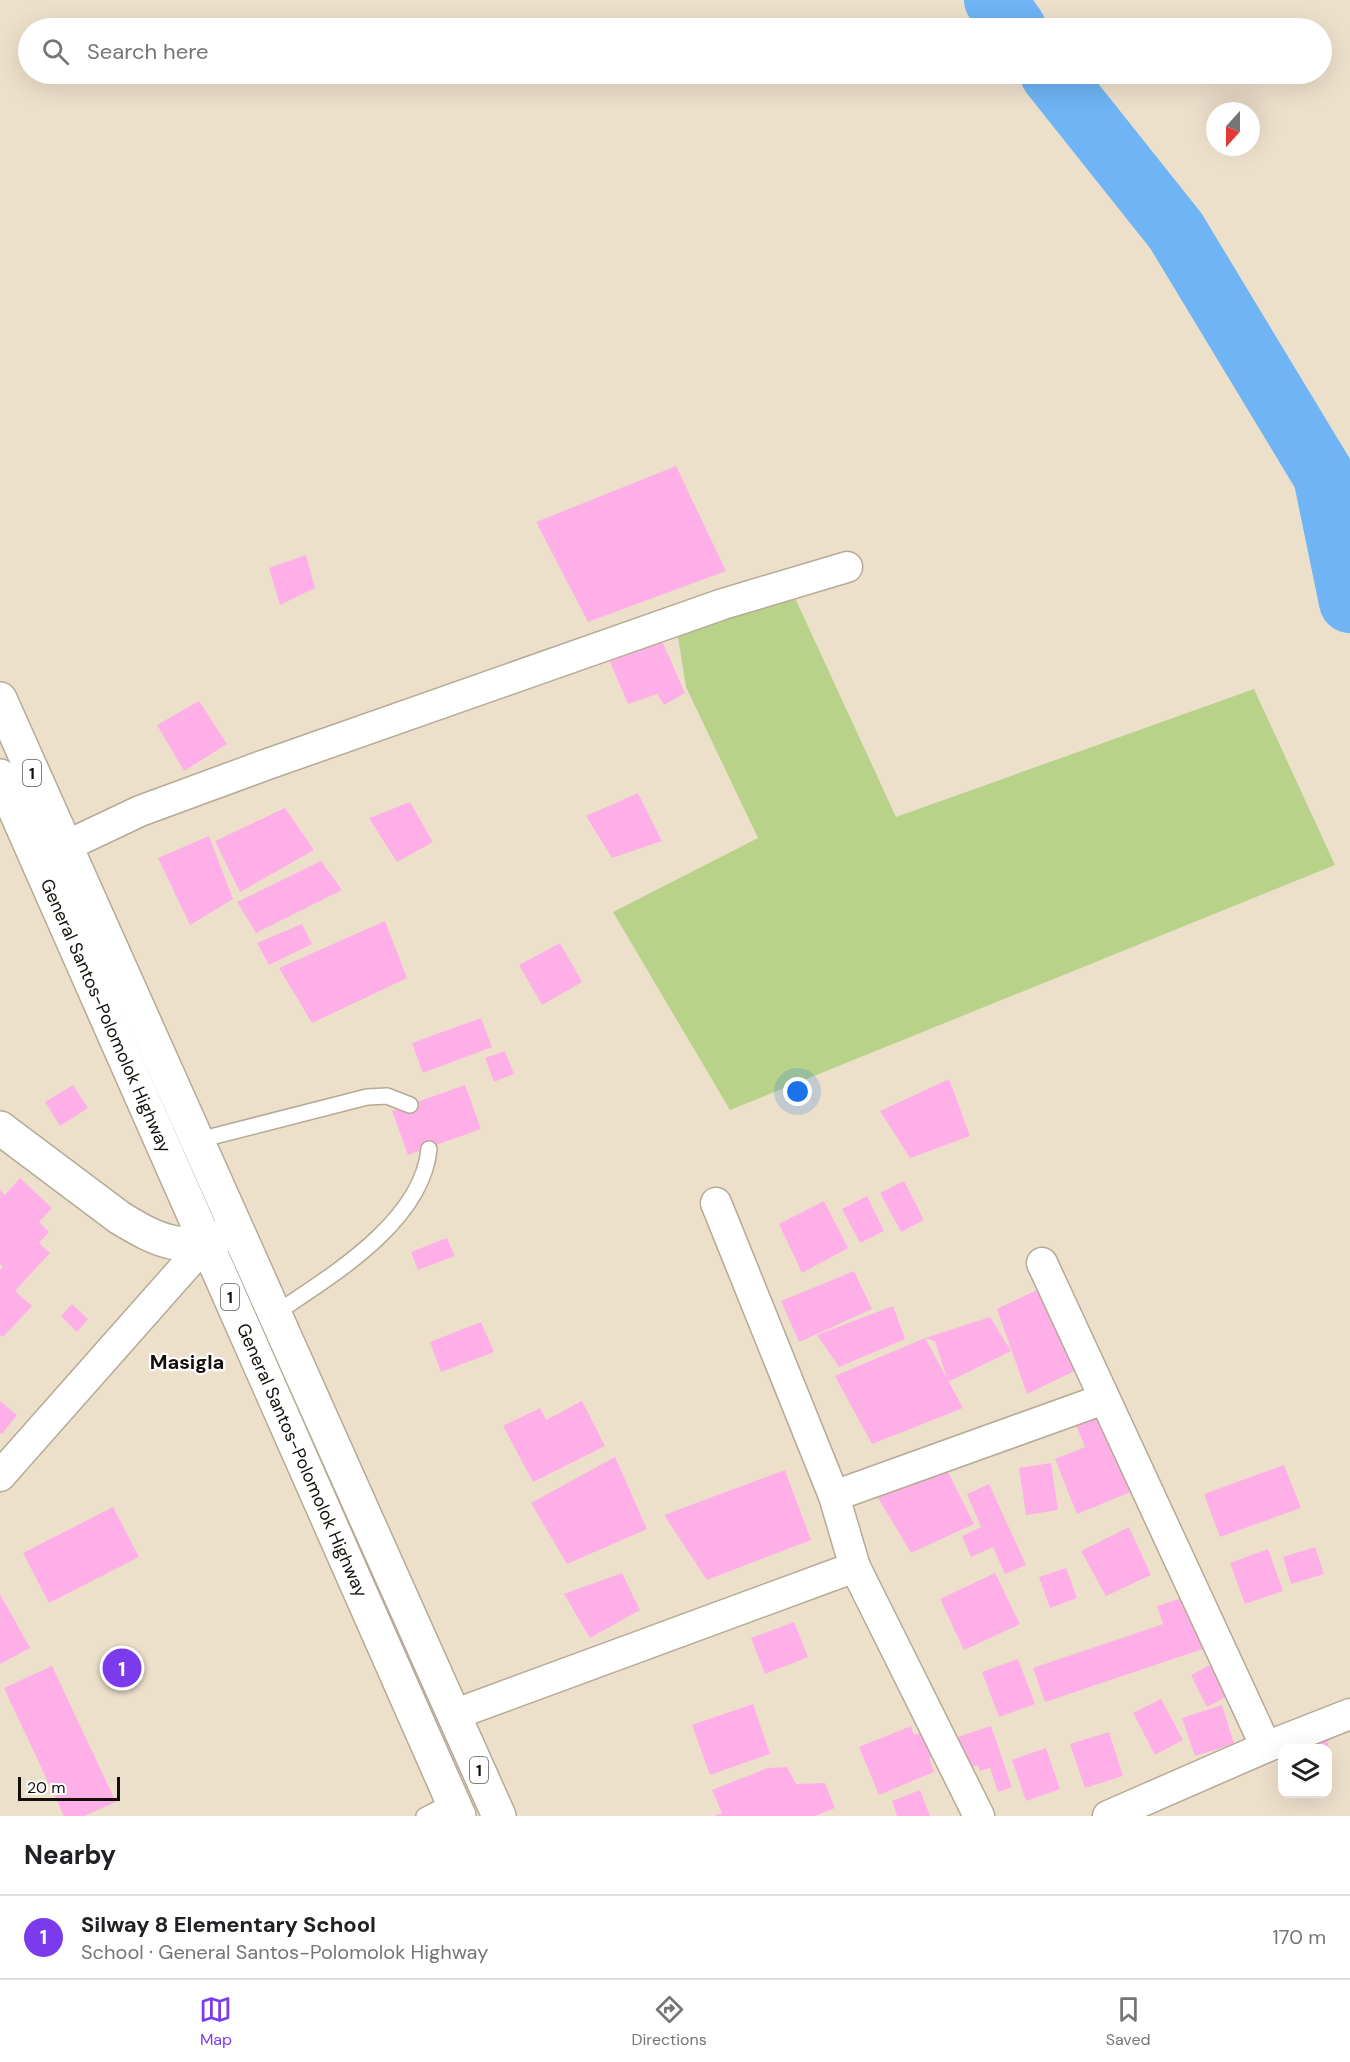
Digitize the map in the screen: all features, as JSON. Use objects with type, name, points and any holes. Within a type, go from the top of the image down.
[{"type":"main road","name":"1","points":[[0,699],[195,1141],[499,1816]]},
{"type":"main road","name":"General Santos-Polomolok Highway","points":[[0,776],[456,1809]]},
{"type":"main road","points":[[0,1128],[120,1218],[141,1230],[182,1244],[206,1243],[236,1230]]},
{"type":"street","points":[[64,847],[140,811],[265,765],[723,604],[846,567]]},
{"type":"street","points":[[716,1203],[834,1496],[855,1567],[979,1816]]},
{"type":"street","points":[[0,1476],[206,1243]]},
{"type":"street","points":[[1042,1263],[1266,1747]]},
{"type":"street","points":[[834,1496],[1104,1399]]},
{"type":"street","points":[[453,1715],[855,1567]]},
{"type":"street","points":[[1108,1816],[1266,1747],[1350,1714]]},
{"type":"lane","points":[[195,1141],[368,1096],[387,1096],[410,1106]]},
{"type":"lane","points":[[273,1315],[351,1262],[386,1230],[418,1186],[427,1166],[429,1149]]},
{"type":"lane","points":[[424,1816],[456,1809]]},
{"type":"green space","points":[[789,585],[896,817],[1254,689],[1335,865],[730,1110],[613,912],[758,838],[686,687],[676,625]]},
{"type":"building","points":[[676,466],[726,571],[588,622],[536,522]]},
{"type":"building","points":[[306,555],[315,588],[280,605],[269,568]]},
{"type":"building","points":[[661,639],[685,693],[664,705],[657,694],[628,704],[610,662]]},
{"type":"building","points":[[199,701],[227,744],[184,771],[157,725]]},
{"type":"building","points":[[638,793],[662,841],[612,858],[586,816]]},
{"type":"building","points":[[410,802],[433,842],[397,862],[369,818]]},
{"type":"building","points":[[285,808],[314,850],[240,892],[215,841]]},
{"type":"building","points":[[209,836],[233,899],[190,925],[158,858]]},
{"type":"building","points":[[321,861],[342,890],[256,933],[237,902]]},
{"type":"building","points":[[385,921],[407,978],[312,1023],[279,968]]},
{"type":"building","points":[[302,924],[312,944],[269,965],[257,943]]},
{"type":"building","points":[[560,943],[582,982],[542,1005],[519,965]]},
{"type":"building","points":[[481,1018],[492,1047],[423,1073],[412,1043]]},
{"type":"building","points":[[505,1051],[514,1074],[494,1082],[485,1058]]},
{"type":"building","points":[[949,1079],[970,1136],[910,1158],[880,1111]]},
{"type":"building","points":[[73,1085],[88,1108],[60,1126],[45,1102]]},
{"type":"building","points":[[465,1085],[481,1129],[408,1155],[392,1111]]},
{"type":"building","points":[[20,1178],[52,1208],[39,1222],[49,1232],[39,1243],[50,1253],[15,1291],[32,1306],[3,1337],[0,1335],[0,1270],[3,1267],[0,1264],[0,1190],[5,1195]]},
{"type":"building","points":[[904,1181],[924,1220],[901,1232],[880,1193]]},
{"type":"building","points":[[867,1196],[884,1231],[860,1243],[842,1209]]},
{"type":"building","points":[[824,1201],[848,1248],[802,1273],[779,1224]]},
{"type":"building","points":[[447,1238],[455,1256],[418,1270],[411,1252]]},
{"type":"building","points":[[854,1271],[872,1309],[799,1342],[781,1301]]},
{"type":"building","points":[[1047,1285],[1085,1366],[1027,1394],[997,1309]]},
{"type":"building","points":[[72,1304],[88,1319],[77,1332],[61,1316]]},
{"type":"building","points":[[893,1306],[905,1339],[839,1367],[817,1335]]},
{"type":"building","points":[[990,1317],[1011,1351],[948,1382],[935,1341],[925,1338]]},
{"type":"building","points":[[481,1322],[494,1352],[441,1372],[430,1342]]},
{"type":"building","points":[[925,1338],[963,1408],[872,1444],[835,1376]]},
{"type":"building","points":[[0,1401],[17,1415],[2,1434],[0,1433]]},
{"type":"building","points":[[582,1401],[605,1446],[533,1482],[503,1426],[540,1408],[546,1420]]},
{"type":"building","points":[[1105,1408],[1138,1489],[1077,1514],[1055,1459],[1085,1447],[1074,1420]]},
{"type":"building","points":[[615,1457],[647,1529],[567,1564],[531,1503]]},
{"type":"building","points":[[1051,1463],[1058,1510],[1026,1515],[1019,1468]]},
{"type":"building","points":[[944,1464],[974,1524],[911,1553],[877,1496]]},
{"type":"building","points":[[1284,1465],[1301,1508],[1220,1537],[1204,1494]]},
{"type":"building","points":[[785,1470],[811,1540],[707,1580],[664,1515]]},
{"type":"building","points":[[989,1484],[1026,1565],[1005,1574],[993,1547],[971,1557],[962,1536],[981,1527],[967,1494]]},
{"type":"building","points":[[113,1507],[139,1557],[49,1603],[23,1553]]},
{"type":"building","points":[[1129,1527],[1151,1575],[1106,1596],[1081,1551]]},
{"type":"building","points":[[1315,1547],[1324,1574],[1291,1584],[1283,1557]]},
{"type":"building","points":[[1268,1549],[1283,1591],[1245,1604],[1230,1563]]},
{"type":"building","points":[[1066,1568],[1077,1598],[1050,1608],[1039,1577]]},
{"type":"building","points":[[622,1573],[640,1610],[590,1638],[564,1594]]},
{"type":"building","points":[[995,1573],[1020,1624],[964,1650],[940,1599]]},
{"type":"building","points":[[0,1594],[30,1648],[0,1664]]},
{"type":"building","points":[[1185,1597],[1203,1649],[1045,1702],[1033,1668],[1163,1624],[1157,1606]]},
{"type":"building","points":[[794,1622],[808,1657],[765,1674],[751,1638]]},
{"type":"building","points":[[1018,1659],[1035,1704],[999,1717],[982,1672]]},
{"type":"building","points":[[1220,1660],[1237,1691],[1207,1707],[1191,1675]]},
{"type":"building","points":[[52,1666],[116,1802],[84,1816],[64,1816],[4,1688]]},
{"type":"building","points":[[1161,1699],[1183,1740],[1155,1755],[1133,1713]]},
{"type":"building","points":[[753,1704],[770,1754],[710,1775],[692,1725]]},
{"type":"building","points":[[1222,1705],[1234,1744],[1195,1756],[1182,1718]]},
{"type":"building","points":[[911,1726],[914,1735],[928,1730],[938,1755],[929,1758],[934,1772],[879,1795],[859,1747]]},
{"type":"building","points":[[991,1726],[1012,1787],[998,1792],[990,1768],[980,1771],[978,1765],[969,1768],[958,1737]]},
{"type":"building","points":[[1109,1732],[1123,1776],[1085,1788],[1070,1744]]},
{"type":"building","points":[[1325,1734],[1328,1744],[1308,1744]]},
{"type":"building","points":[[1046,1748],[1060,1789],[1026,1801],[1012,1760]]},
{"type":"building","points":[[787,1767],[796,1784],[825,1783],[835,1808],[815,1816],[715,1816],[722,1813],[712,1790],[768,1768]]},
{"type":"building","points":[[920,1790],[930,1816],[897,1816],[892,1801]]},
{"type":"waterway","points":[[995,0],[1008,18]]},
{"type":"waterway","points":[[1059,84],[1176,231],[1324,476],[1350,602]]},
{"type":"place","name":"Silway 8 Elementary School","points":[[122,1668]]},
{"type":"district","name":"Masigla","points":[[187,1362]]}]
